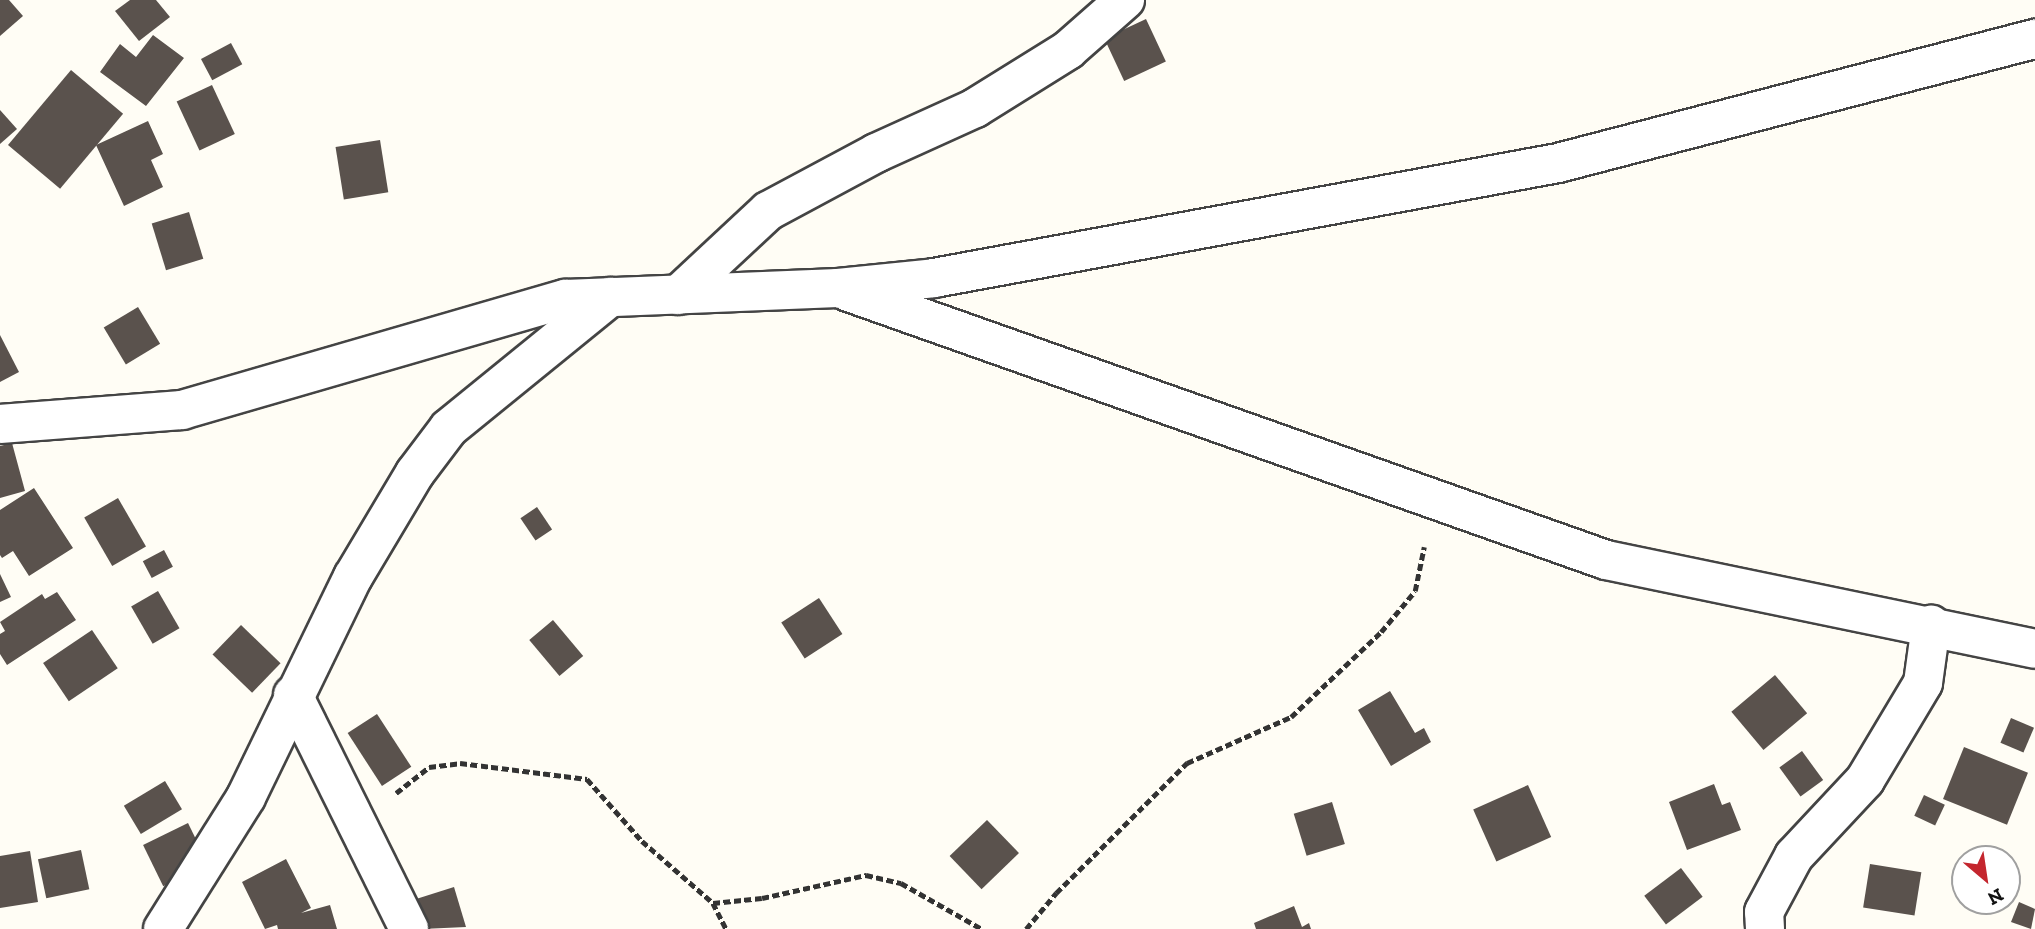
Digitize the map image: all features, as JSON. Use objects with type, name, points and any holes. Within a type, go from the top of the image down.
[{"type":"street","points":[[678,295],[768,211],[876,153],[975,108],[1069,50],[1125,0]]},
{"type":"street","points":[[0,424],[182,410],[565,299],[838,288],[934,278],[1558,163],[2035,38]]},
{"type":"street","points":[[838,288],[1606,560],[1931,625],[2035,649]]},
{"type":"street","points":[[163,929],[247,797],[293,695],[353,576],[415,473],[449,428],[610,298]]},
{"type":"street","points":[[1765,929],[1763,912],[1794,856],[1865,780],[1923,683],[1931,625]]},
{"type":"street","points":[[293,695],[359,820],[409,929]]},
{"type":"path","points":[[1026,929],[1056,892],[1187,763],[1291,717],[1381,632],[1415,591],[1434,498]]},
{"type":"path","points":[[359,820],[429,766],[460,762],[587,779],[642,841],[713,903],[726,929]]},
{"type":"path","points":[[713,903],[762,898],[866,875],[901,883],[982,929]]},
{"type":"building","points":[[0,0],[9,0],[23,16],[0,36]]},
{"type":"building","points":[[130,0],[156,0],[170,17],[139,41],[115,11]]},
{"type":"building","points":[[1146,19],[1166,62],[1124,81],[1104,38]]},
{"type":"building","points":[[153,35],[184,58],[146,106],[100,72],[120,44],[136,57]]},
{"type":"building","points":[[231,43],[242,64],[212,80],[201,59]]},
{"type":"building","points":[[71,70],[123,114],[60,189],[8,145]]},
{"type":"building","points":[[212,85],[235,134],[199,150],[177,101]]},
{"type":"building","points":[[0,110],[17,129],[0,144]]},
{"type":"building","points":[[148,121],[163,154],[151,160],[163,187],[124,206],[96,145]]},
{"type":"building","points":[[380,140],[388,192],[344,199],[336,147]]},
{"type":"building","points":[[189,212],[203,259],[166,270],[152,223]]},
{"type":"building","points":[[138,307],[160,344],[126,364],[104,328]]},
{"type":"building","points":[[0,335],[19,372],[0,382]]},
{"type":"building","points":[[12,443],[25,491],[0,498],[0,446]]},
{"type":"building","points":[[34,488],[73,548],[29,576],[13,551],[2,558],[0,555],[0,510]]},
{"type":"building","points":[[118,498],[146,546],[112,566],[84,518]]},
{"type":"building","points":[[537,507],[552,529],[536,541],[520,518]]},
{"type":"building","points":[[164,550],[173,567],[152,578],[143,561]]},
{"type":"building","points":[[0,574],[11,597],[0,602]]},
{"type":"building","points":[[158,591],[180,628],[153,644],[131,606]]},
{"type":"building","points":[[57,592],[76,620],[7,665],[0,654],[0,634],[5,631],[0,622],[42,594],[45,599]]},
{"type":"building","points":[[819,598],[842,634],[805,659],[781,623]]},
{"type":"building","points":[[553,620],[583,656],[559,676],[529,640]]},
{"type":"building","points":[[241,625],[281,663],[252,693],[213,654]]},
{"type":"building","points":[[92,630],[118,668],[69,701],[43,663]]},
{"type":"building","points":[[1775,675],[1807,713],[1763,750],[1731,712]]},
{"type":"building","points":[[1390,691],[1415,733],[1424,728],[1431,742],[1391,766],[1358,710]]},
{"type":"building","points":[[377,714],[411,767],[382,786],[348,733]]},
{"type":"building","points":[[2011,718],[2034,728],[2023,753],[2000,743]]},
{"type":"building","points":[[1964,747],[2028,773],[2007,825],[1943,799]]},
{"type":"building","points":[[1802,751],[1823,780],[1801,797],[1779,767]]},
{"type":"building","points":[[165,781],[182,809],[141,834],[124,806]]},
{"type":"building","points":[[1714,784],[1722,805],[1730,802],[1741,830],[1687,850],[1669,802]]},
{"type":"building","points":[[1528,785],[1551,837],[1496,861],[1473,809]]},
{"type":"building","points":[[1924,795],[1945,805],[1935,826],[1914,816]]},
{"type":"building","points":[[1332,802],[1345,844],[1307,856],[1294,814]]},
{"type":"building","points":[[987,820],[1019,853],[982,889],[950,856]]},
{"type":"building","points":[[188,823],[208,864],[163,886],[143,845]]},
{"type":"building","points":[[81,850],[89,889],[46,898],[38,859]]},
{"type":"building","points":[[30,851],[38,902],[0,908],[0,856]]},
{"type":"building","points":[[286,859],[311,908],[301,913],[330,905],[337,929],[278,929],[277,925],[265,929],[242,882]]},
{"type":"building","points":[[1870,864],[1921,872],[1914,916],[1863,907]]},
{"type":"building","points":[[1681,868],[1703,897],[1666,924],[1644,896]]},
{"type":"building","points":[[454,887],[466,927],[422,929],[413,900]]},
{"type":"building","points":[[2021,903],[2035,909],[2031,929],[2011,922],[2014,915],[2021,915]]},
{"type":"building","points":[[1294,906],[1302,927],[1309,923],[1311,929],[1256,929],[1254,923]]}]
